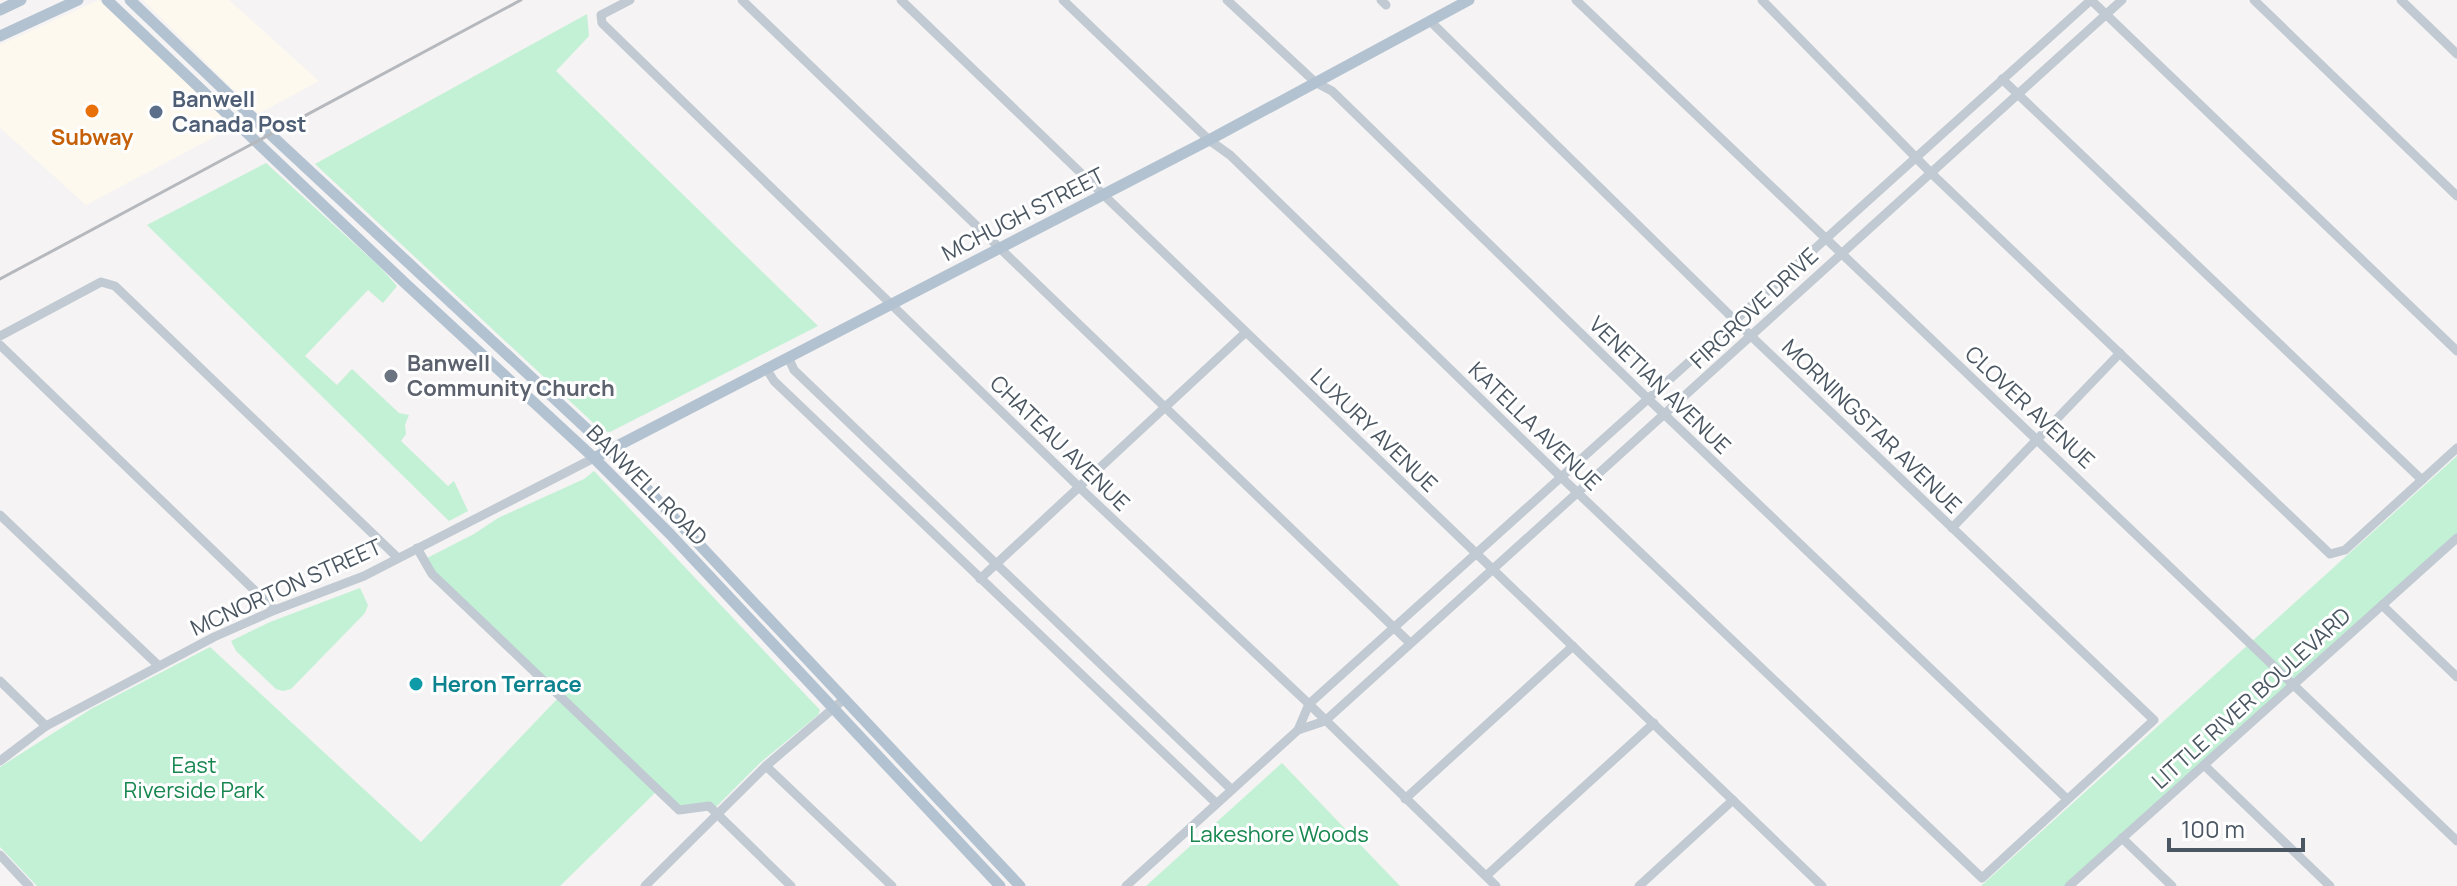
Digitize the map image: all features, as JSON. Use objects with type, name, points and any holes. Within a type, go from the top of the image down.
[{"type":"main road","points":[[0,10],[21,0]]},
{"type":"main road","points":[[0,36],[78,0]]},
{"type":"main road","name":"BANWELL ROAD","points":[[107,0],[348,230],[594,458],[670,534],[1000,886]]},
{"type":"main road","name":"BANWELL ROAD","points":[[130,0],[609,449],[1020,886]]},
{"type":"main road","name":"MCHUGH STREET","points":[[594,458],[1209,140],[1469,0]]},
{"type":"street","name":"CHATEAU AVENUE","points":[[630,0],[601,15],[602,23],[1079,487],[1496,886]]},
{"type":"street","points":[[742,0],[1410,643]]},
{"type":"street","name":"LUXURY AVENUE","points":[[901,0],[1822,886]]},
{"type":"street","name":"KATELLA AVENUE","points":[[1063,0],[1209,140],[1230,155],[1561,477],[1982,878],[2067,799]]},
{"type":"street","name":"VENETIAN AVENUE","points":[[1227,0],[1315,82],[1332,91],[1664,415],[2067,799]]},
{"type":"street","name":"CLOVER AVENUE","points":[[1576,0],[2457,841]]},
{"type":"street","points":[[1762,0],[1931,173],[2330,554],[2345,550],[2457,448]]},
{"type":"street","points":[[2091,0],[2457,351]]},
{"type":"street","name":"FIRGROVE DRIVE","points":[[1298,730],[1309,704],[2091,0]]},
{"type":"street","name":"FIRGROVE DRIVE","points":[[1126,886],[1298,730],[1325,721],[2122,0]]},
{"type":"street","points":[[2254,0],[2457,196]]},
{"type":"street","points":[[2401,0],[2457,54]]},
{"type":"street","name":"MORNINGSTAR AVENUE","points":[[1430,21],[1751,336],[2154,720],[2067,799]]},
{"type":"street","points":[[2002,79],[2422,480]]},
{"type":"street","points":[[0,336],[101,282],[115,286],[398,558]]},
{"type":"street","points":[[980,579],[1245,333]]},
{"type":"street","points":[[0,345],[275,610]]},
{"type":"street","points":[[1952,528],[2120,353]]},
{"type":"street","points":[[788,357],[794,370],[1231,789]]},
{"type":"street","points":[[766,368],[774,381],[1216,803]]},
{"type":"street","name":"MCNORTON STREET","points":[[0,761],[46,726],[214,637],[364,576],[594,458]]},
{"type":"street","points":[[875,477],[890,462]]},
{"type":"street","points":[[0,515],[159,666]]},
{"type":"street","name":"LITTLE RIVER BOULEVARD","points":[[2069,886],[2457,538]]},
{"type":"street","points":[[417,548],[432,574],[679,810],[709,806],[791,886]]},
{"type":"street","points":[[2382,605],[2457,677]]},
{"type":"street","points":[[1405,799],[1573,646]]},
{"type":"street","points":[[1098,690],[1113,675]]},
{"type":"street","points":[[0,681],[46,726]]},
{"type":"street","points":[[645,886],[766,766],[843,700]]},
{"type":"street","points":[[1486,876],[1654,723]]},
{"type":"street","points":[[2204,765],[2330,886]]},
{"type":"street","points":[[766,766],[892,886]]},
{"type":"street","points":[[1639,886],[1733,800]]},
{"type":"street","points":[[2122,838],[2172,886]]},
{"type":"street","points":[[0,855],[29,886]]},
{"type":"street","points":[[1804,886],[1813,878]]},
{"type":"shaded area","points":[[99,0],[233,127],[86,205],[0,128],[0,45]]},
{"type":"shaded area","points":[[143,0],[229,0],[319,81],[258,114]]},
{"type":"green space","points":[[587,14],[589,36],[556,71],[818,326],[610,432],[602,431],[315,164]]},
{"type":"green space","points":[[266,163],[397,286],[383,303],[368,290],[305,356],[337,385],[352,369],[399,413],[409,415],[406,434],[401,441],[448,486],[454,481],[468,511],[449,521],[147,225]]},
{"type":"green space","points":[[2457,456],[2457,538],[2069,886],[1981,886]]},
{"type":"green space","name":"East Riverside Park","points":[[594,471],[820,710],[713,810],[679,810],[658,790],[560,886],[37,886],[0,847],[0,767],[91,709],[210,647],[421,842],[560,696],[423,560],[498,518],[584,479]]},
{"type":"green space","points":[[360,588],[368,605],[365,613],[291,689],[276,689],[236,651],[231,641],[270,622]]},
{"type":"green space","name":"Lakeshore Woods","points":[[1282,763],[1400,886],[1146,886]]},
{"type":"railway","points":[[0,279],[521,0]]},
{"type":"place","name":"Subway","points":[[92,111]]},
{"type":"place","name":"Banwell Canada Post","points":[[156,112]]},
{"type":"place","name":"Banwell Community Church","points":[[391,376]]},
{"type":"place","name":"Heron Terrace","points":[[416,684]]}]
